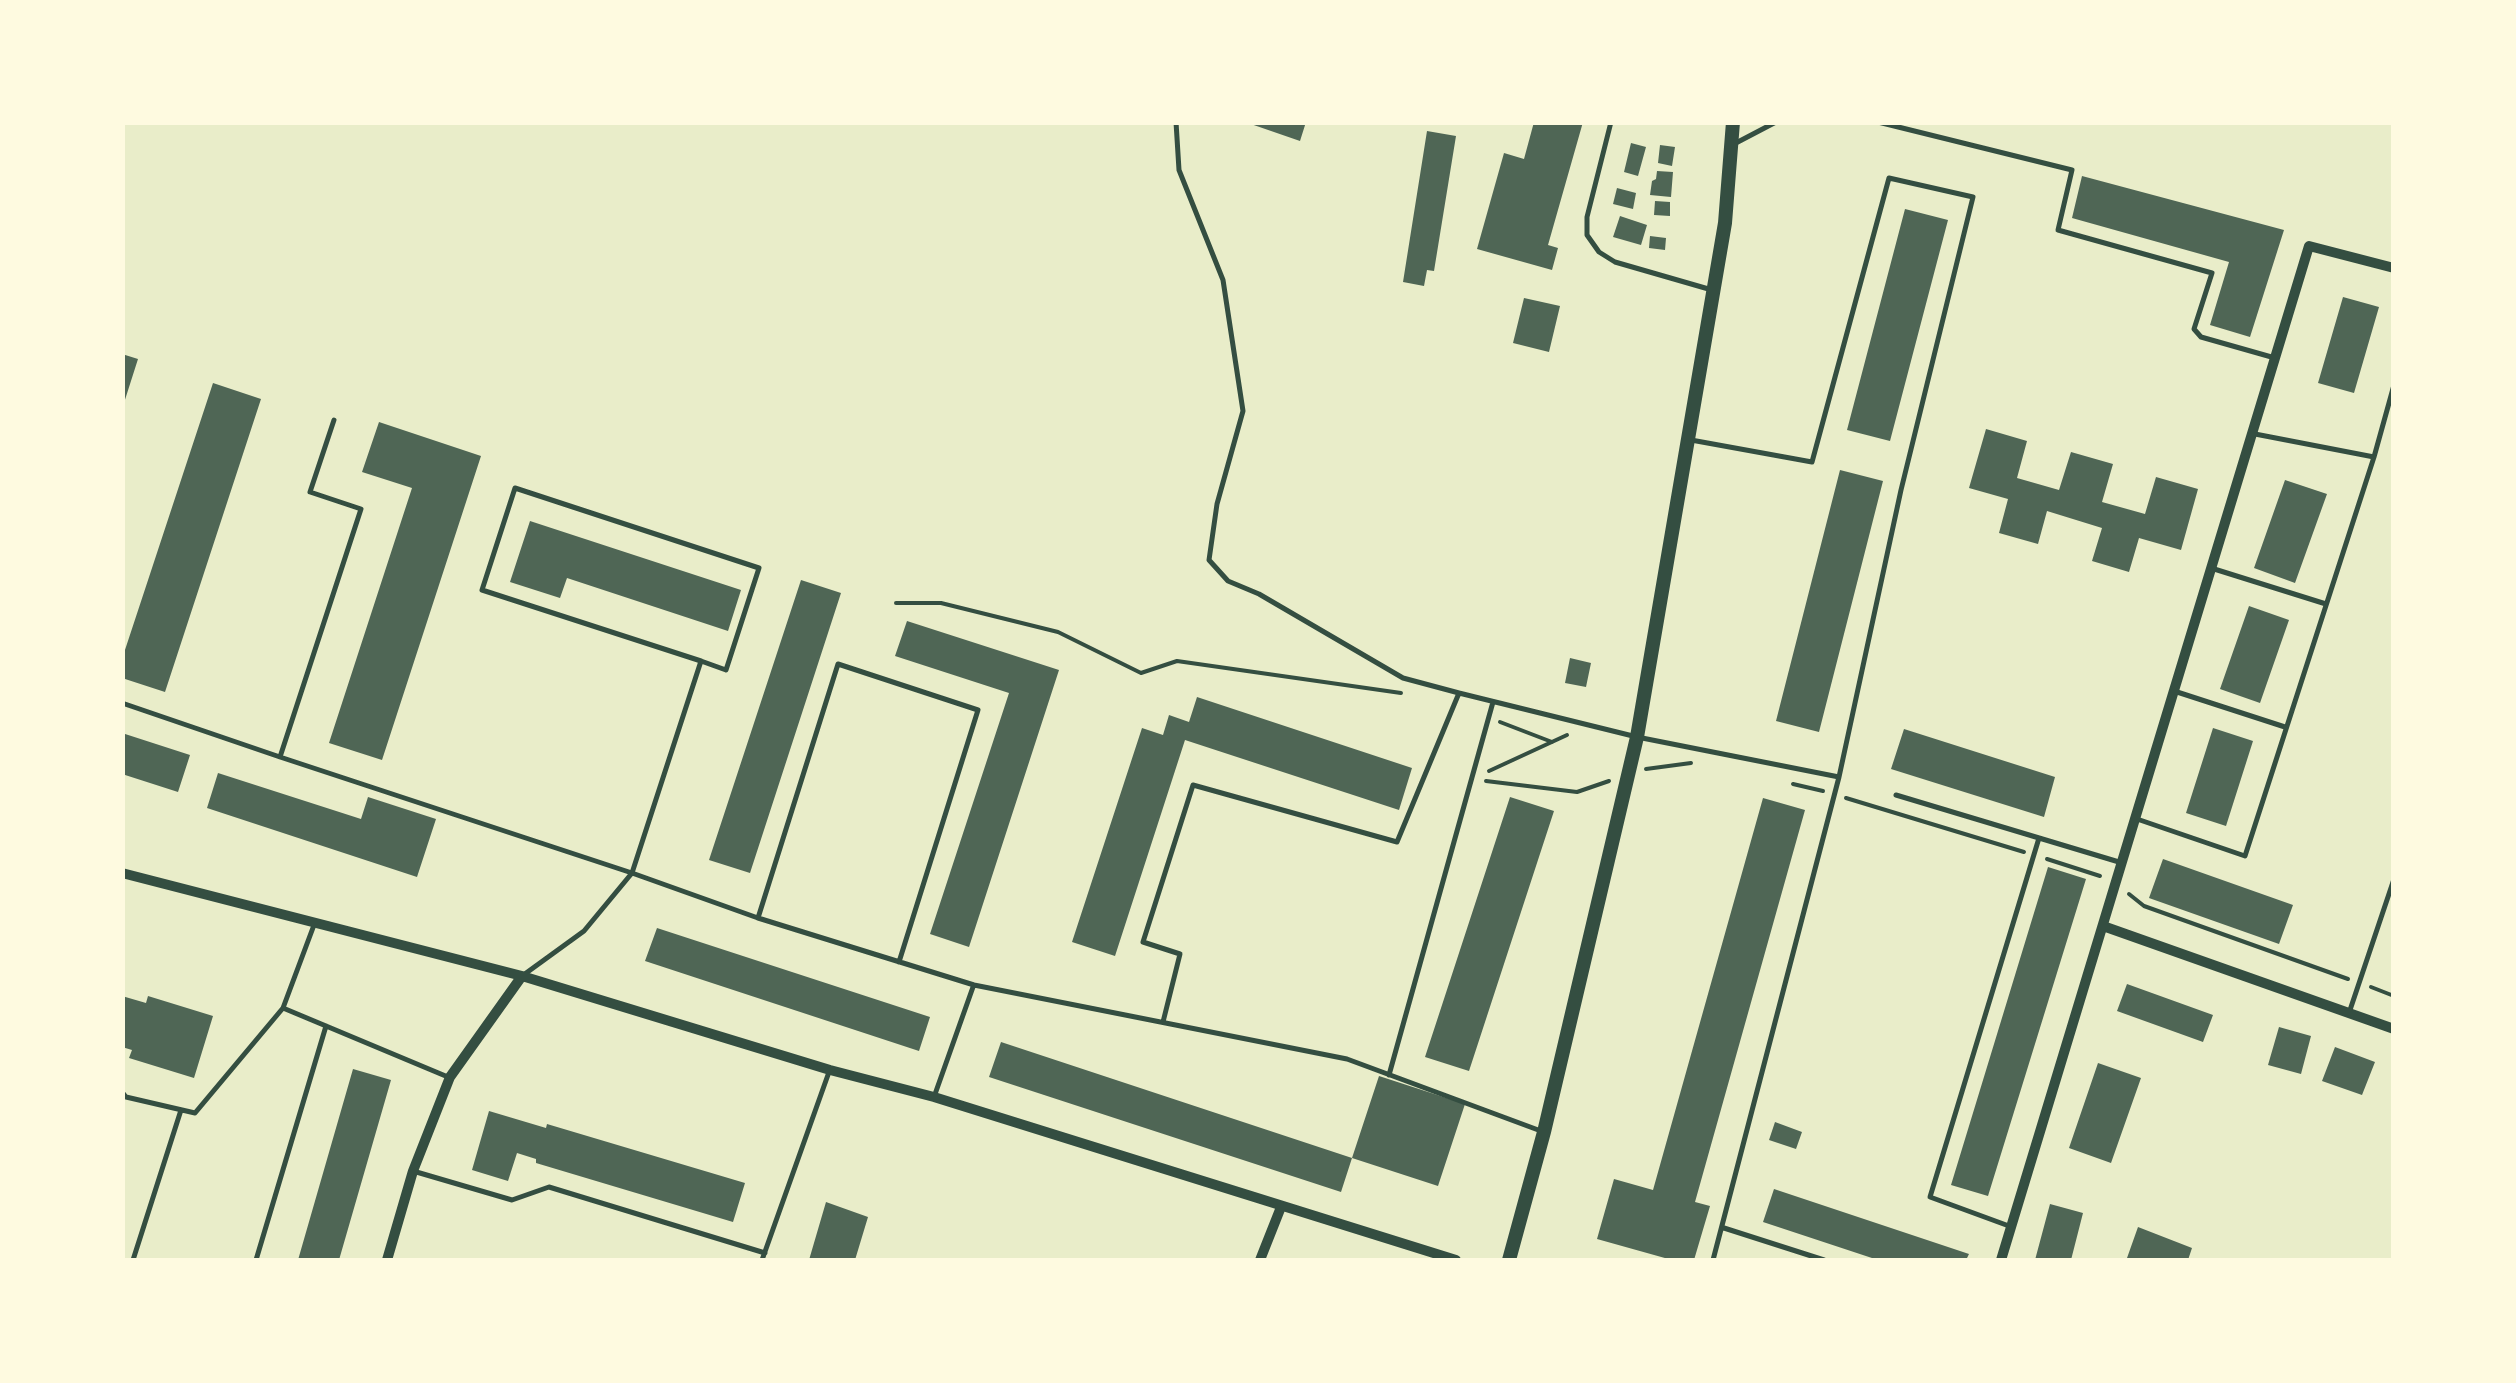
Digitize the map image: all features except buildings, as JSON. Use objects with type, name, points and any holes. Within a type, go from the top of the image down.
[{"type":"street","points":[[1509,1260],[1544,1132],[1637,737],[1726,223],[1733,122]]},
{"type":"street","points":[[2001,1260],[2308,246],[2394,268]]},
{"type":"street","points":[[122,874],[522,976],[830,1070],[934,1097],[1456,1260]]},
{"type":"street","points":[[2103,926],[2394,1028]]},
{"type":"street","points":[[386,1260],[413,1171],[450,1078],[522,976]]},
{"type":"street","points":[[1260,1260],[1281,1206]]},
{"type":"lane","points":[[1176,122],[1179,170],[1223,280],[1243,411],[1217,504],[1209,560],[1228,581],[1259,594],[1403,678],[1637,737],[1839,777]]},
{"type":"lane","points":[[1611,122],[1586,217],[1587,234],[1599,252],[1614,262],[1714,290]]},
{"type":"lane","points":[[1732,145],[1776,122]]},
{"type":"lane","points":[[1878,122],[2072,170],[2058,230],[2212,273],[2194,330],[2200,338],[2275,358]]},
{"type":"lane","points":[[1691,440],[1812,462],[1889,178],[1973,197],[1900,490],[1839,777],[1714,1260]]},
{"type":"lane","points":[[2136,819],[2245,856],[2394,385]]},
{"type":"lane","points":[[280,757],[361,509],[310,492],[334,420]]},
{"type":"lane","points":[[2252,434],[2374,458]]},
{"type":"lane","points":[[515,488],[759,568],[726,670],[701,662],[482,590],[515,488]]},
{"type":"lane","points":[[2211,568],[2326,604]]},
{"type":"lane","points":[[522,976],[584,931],[632,872],[701,662]]},
{"type":"lane","points":[[758,918],[838,664],[978,710],[899,962]]},
{"type":"lane","points":[[2174,692],[2286,728]]},
{"type":"lane","points":[[1162,1022],[1180,954],[1143,942],[1193,785],[1398,842],[1459,693]]},
{"type":"lane","points":[[1389,1075],[1493,701]]},
{"type":"lane","points":[[122,703],[632,872],[758,918],[974,985],[1347,1059],[1544,1132]]},
{"type":"lane","points":[[1896,796],[2122,863]]},
{"type":"lane","points":[[2012,1227],[1930,1198],[2039,838]]},
{"type":"lane","points":[[2349,1013],[2394,878]]},
{"type":"lane","points":[[123,1094],[194,1114],[284,1008],[314,925]]},
{"type":"lane","points":[[934,1097],[974,985]]},
{"type":"lane","points":[[284,1008],[450,1078]]},
{"type":"lane","points":[[256,1260],[326,1026]]},
{"type":"lane","points":[[413,1171],[512,1200],[550,1187],[764,1257],[830,1070]]},
{"type":"lane","points":[[133,1260],[180,1110]]},
{"type":"lane","points":[[1724,1228],[1824,1260]]},
{"type":"path","points":[[896,603],[941,602],[1058,632],[1141,673],[1177,660],[1418,695]]},
{"type":"path","points":[[1488,717],[1552,742]]},
{"type":"path","points":[[1471,779],[1587,725]]},
{"type":"path","points":[[1471,779],[1577,792],[1629,772],[1697,762]]},
{"type":"path","points":[[1777,780],[2086,870],[2116,884],[2144,906],[2394,996]]}]
